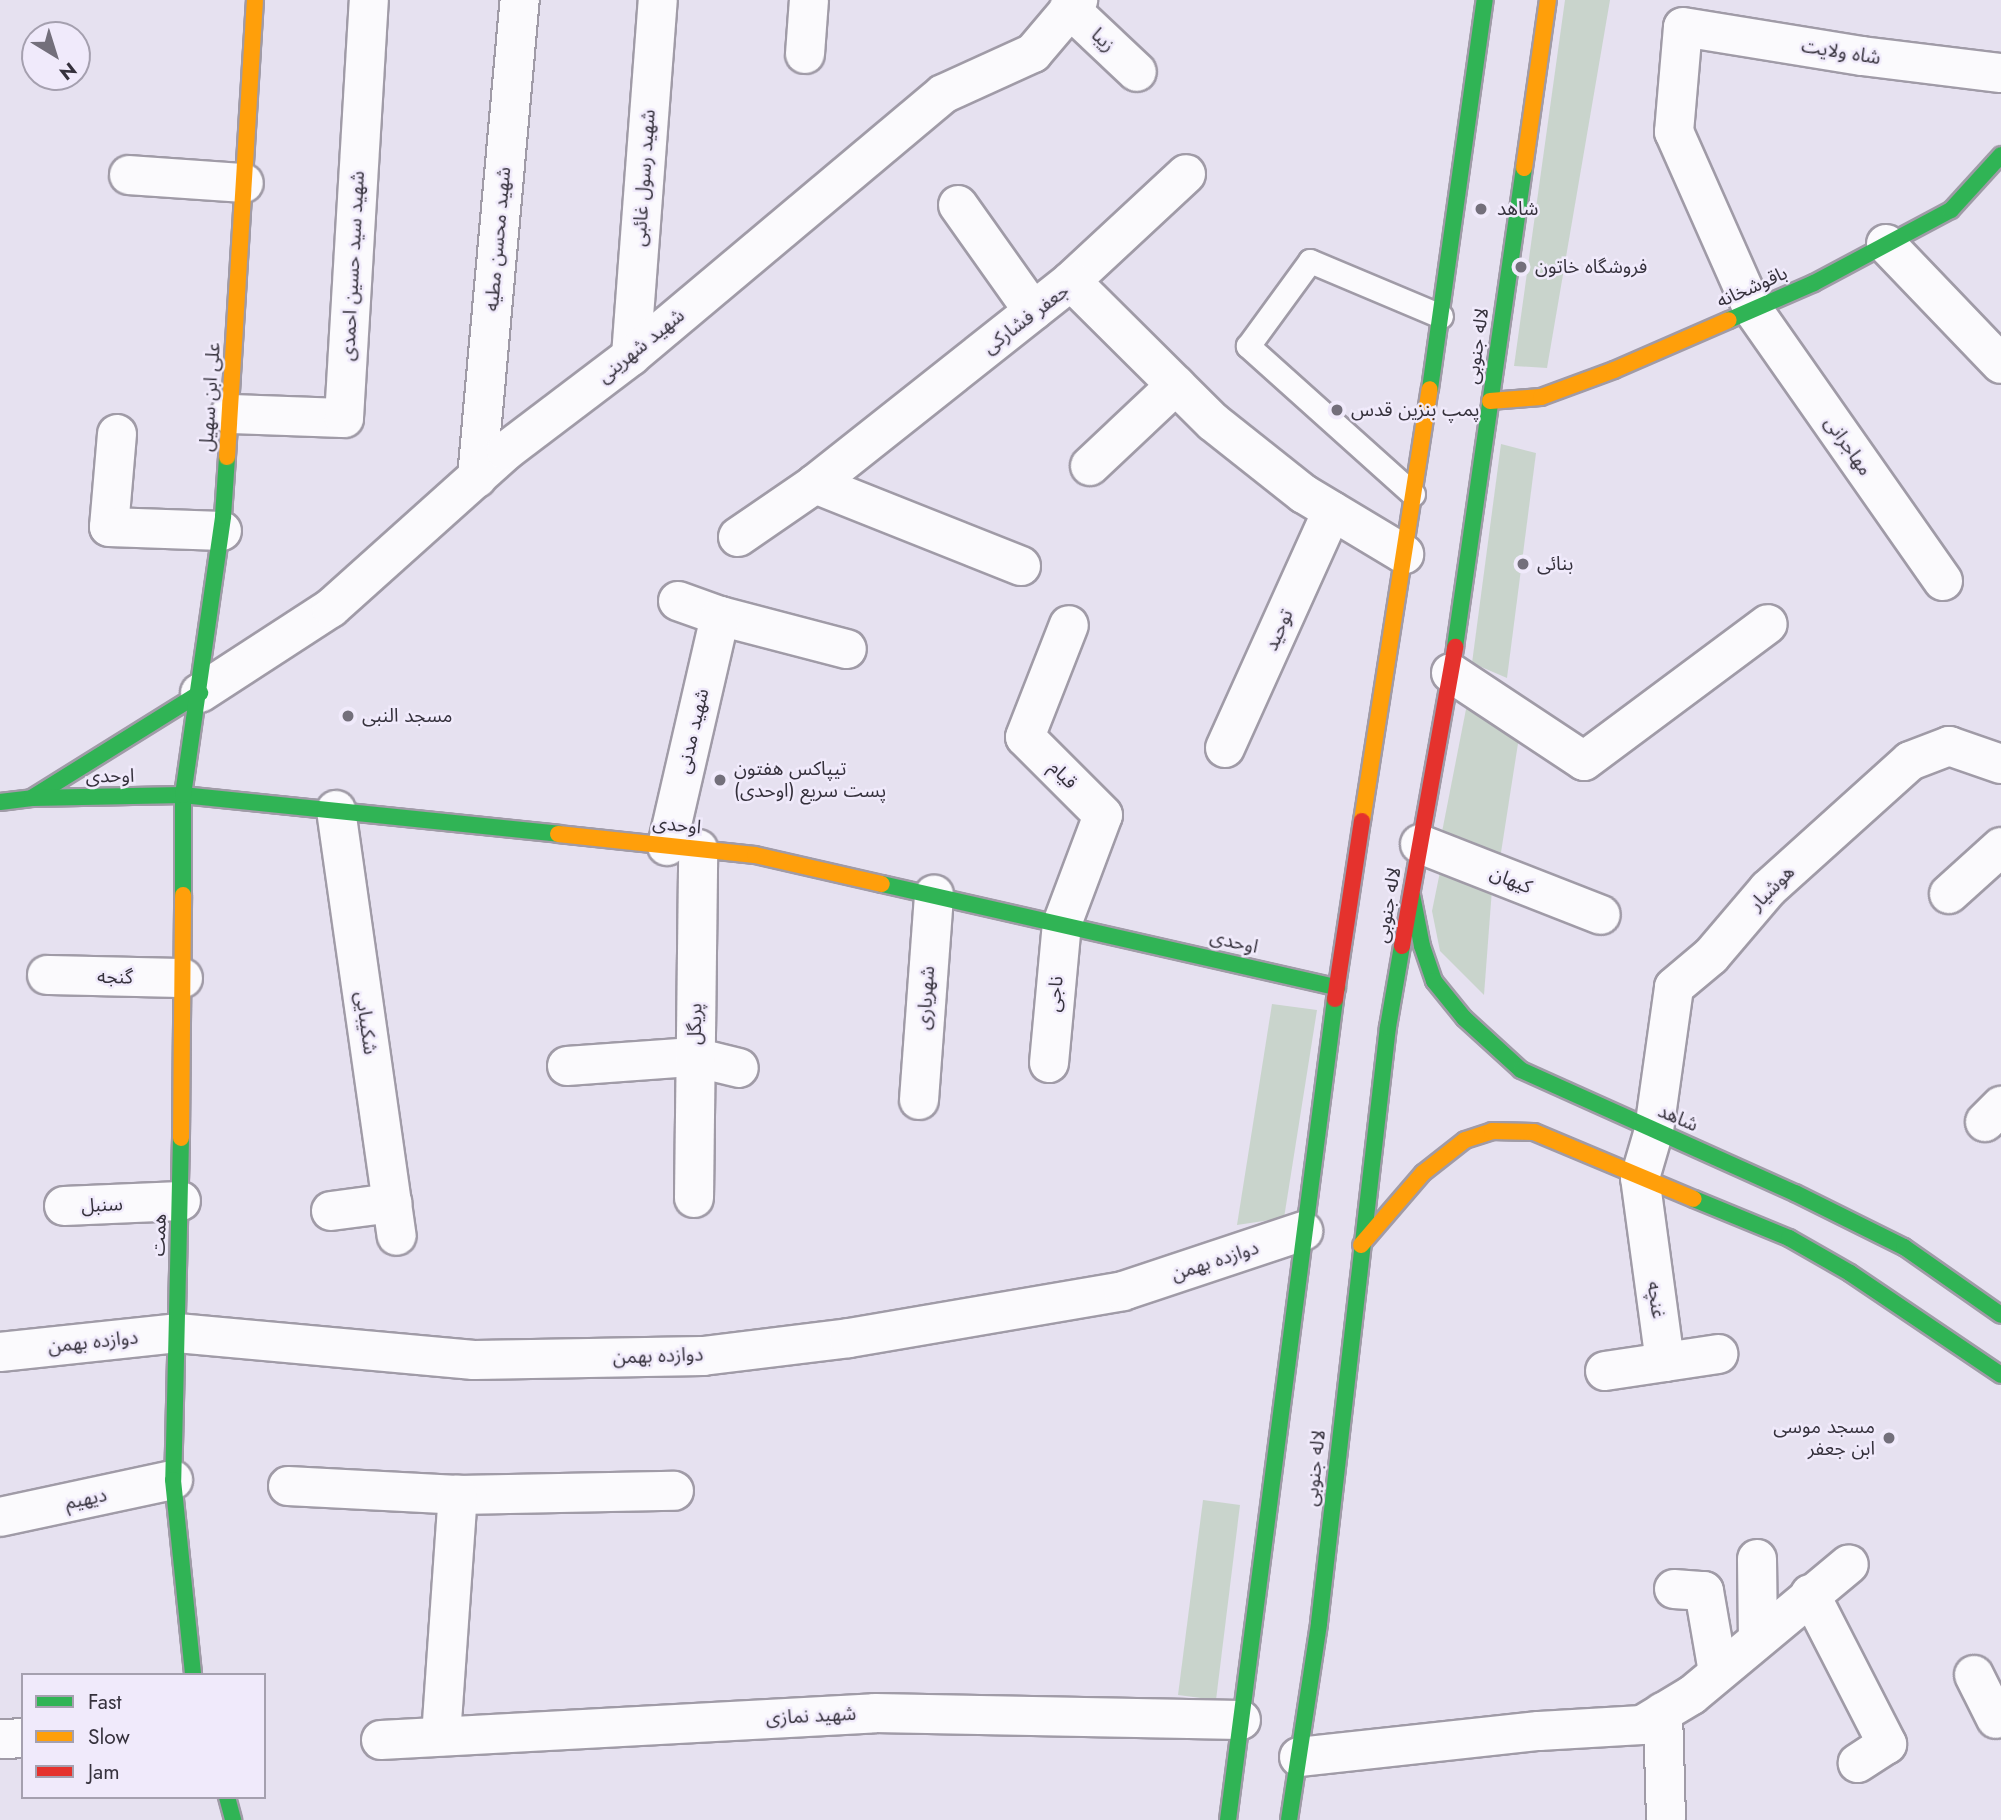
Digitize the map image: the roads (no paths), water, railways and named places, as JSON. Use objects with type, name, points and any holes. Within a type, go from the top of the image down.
[{"type":"main road","name":"علی ابن سهیل","points":[[183,795],[222,531],[255,0]]},
{"type":"main road","name":"لاله جنوبی","points":[[1228,1820],[1336,986],[1441,316],[1485,0]]},
{"type":"main road","name":"لاله جنوبی","points":[[1289,1820],[1319,1623],[1388,1027],[1451,673],[1548,0]]},
{"type":"main road","name":"باقوشخانه","points":[[1490,401],[1541,397],[1614,370],[1814,283],[1951,210],[2001,155]]},
{"type":"main road","points":[[32,799],[200,692]]},
{"type":"main road","name":"اوحدی","points":[[0,802],[183,795],[755,855],[1336,986]]},
{"type":"main road","name":"همت","points":[[183,795],[181,1201],[173,1479],[193,1673]]},
{"type":"main road","name":"شاهد","points":[[1412,894],[1422,946],[1434,981],[1464,1018],[1521,1070],[1795,1193],[1903,1247],[1986,1296],[2001,1315]]},
{"type":"main road","points":[[1361,1245],[1423,1173],[1465,1140],[1492,1131],[1534,1132],[1789,1238],[1850,1273],[2001,1375]]},
{"type":"main road","points":[[228,1799],[233,1820]]},
{"type":"street","name":"شهید سید حسین احمدی","points":[[230,414],[344,418],[369,0]]},
{"type":"street","name":"شهید محسن مطیه","points":[[477,478],[520,0]]},
{"type":"street","name":"شهید رسول غائبی","points":[[631,355],[658,0]]},
{"type":"street","points":[[805,54],[809,0]]},
{"type":"street","name":"شهید شهرینی","points":[[200,692],[331,608],[477,478],[631,355],[943,94],[1033,53],[1073,4]]},
{"type":"street","name":"زیبا","points":[[1073,4],[1137,72]]},
{"type":"street","name":"شاه ولایت","points":[[1683,27],[1862,57],[2001,74]]},
{"type":"street","name":"مهاجرانی","points":[[1683,27],[1674,132],[1753,310],[1942,582]]},
{"type":"street","points":[[1070,281],[1186,174]]},
{"type":"street","points":[[129,175],[244,183]]},
{"type":"street","points":[[958,205],[1033,311]]},
{"type":"street","points":[[1886,244],[2001,364]]},
{"type":"street","name":"جعفر فشارکی","points":[[738,537],[816,484],[1070,281],[1213,422],[1304,494],[1404,554]]},
{"type":"street","points":[[1090,466],[1176,385]]},
{"type":"street","points":[[117,434],[109,527],[222,531]]},
{"type":"street","points":[[816,484],[1021,566]]},
{"type":"street","name":"توحید","points":[[1225,748],[1332,511]]},
{"type":"street","points":[[678,601],[720,616],[848,649]]},
{"type":"street","name":"شهید مدنی","points":[[682,847],[720,616]]},
{"type":"street","points":[[1451,673],[1584,761],[1768,624]]},
{"type":"street","name":"قیام","points":[[1062,924],[1103,816],[1025,737],[1069,625]]},
{"type":"street","name":"هوشیار","points":[[1640,1178],[1654,1130],[1674,987],[1711,956],[1768,889],[1910,761],[1949,746],[2001,764]]},
{"type":"street","name":"شکیبایی","points":[[331,1211],[394,1219],[336,810]]},
{"type":"street","name":"کیهان","points":[[1420,844],[1601,915]]},
{"type":"street","name":"پریگل","points":[[682,847],[694,1057],[708,1124],[694,1198]]},
{"type":"street","points":[[1949,894],[2001,847]]},
{"type":"street","name":"شهریاری","points":[[919,1100],[934,895]]},
{"type":"street","name":"ناجی","points":[[1049,1063],[1062,924]]},
{"type":"street","name":"گنجه","points":[[47,975],[183,978]]},
{"type":"street","points":[[566,1066],[694,1057],[739,1068]]},
{"type":"street","name":"غنچه","points":[[1640,1178],[1665,1362]]},
{"type":"street","name":"سنبل","points":[[64,1206],[181,1201]]},
{"type":"street","name":"دوازده بهمن","points":[[0,1352],[177,1332],[474,1360],[703,1356],[849,1338],[1124,1291],[1303,1231]]},
{"type":"street","points":[[1605,1371],[1718,1354]]},
{"type":"street","name":"دیهیم","points":[[0,1517],[173,1479]]},
{"type":"street","points":[[288,1486],[458,1494],[674,1491]]},
{"type":"street","points":[[441,1736],[458,1494]]},
{"type":"street","points":[[1757,1559],[1758,1638]]},
{"type":"street","points":[[1299,1757],[1539,1731],[1642,1725],[1692,1695],[1849,1564]]},
{"type":"street","points":[[1674,1589],[1704,1591],[1718,1672]]},
{"type":"street","points":[[1810,1594],[1887,1744],[1858,1763]]},
{"type":"street","points":[[1664,1712],[1666,1819]]},
{"type":"street","name":"شهید نمازی","points":[[381,1740],[875,1713],[1241,1720]]},
{"type":"street","points":[[0,1739],[21,1738]]},
{"type":"lane","points":[[1413,494],[1248,346],[1310,261],[1441,316]]},
{"type":"place","name":"شاهد","points":[[1481,209]]},
{"type":"place","name":"فروشگاه خاتون","points":[[1521,267]]},
{"type":"place","name":"پمپ بنزین قدس","points":[[1337,410]]},
{"type":"place","name":"بنائی","points":[[1523,564]]},
{"type":"place","name":"مسجد النبی","points":[[348,716]]},
{"type":"place","name":"تیپاکس هفتون (اوحدی) پست سریع","points":[[720,780]]},
{"type":"place","name":"مسجد موسی ابن جعفر","points":[[1889,1438]]}]
